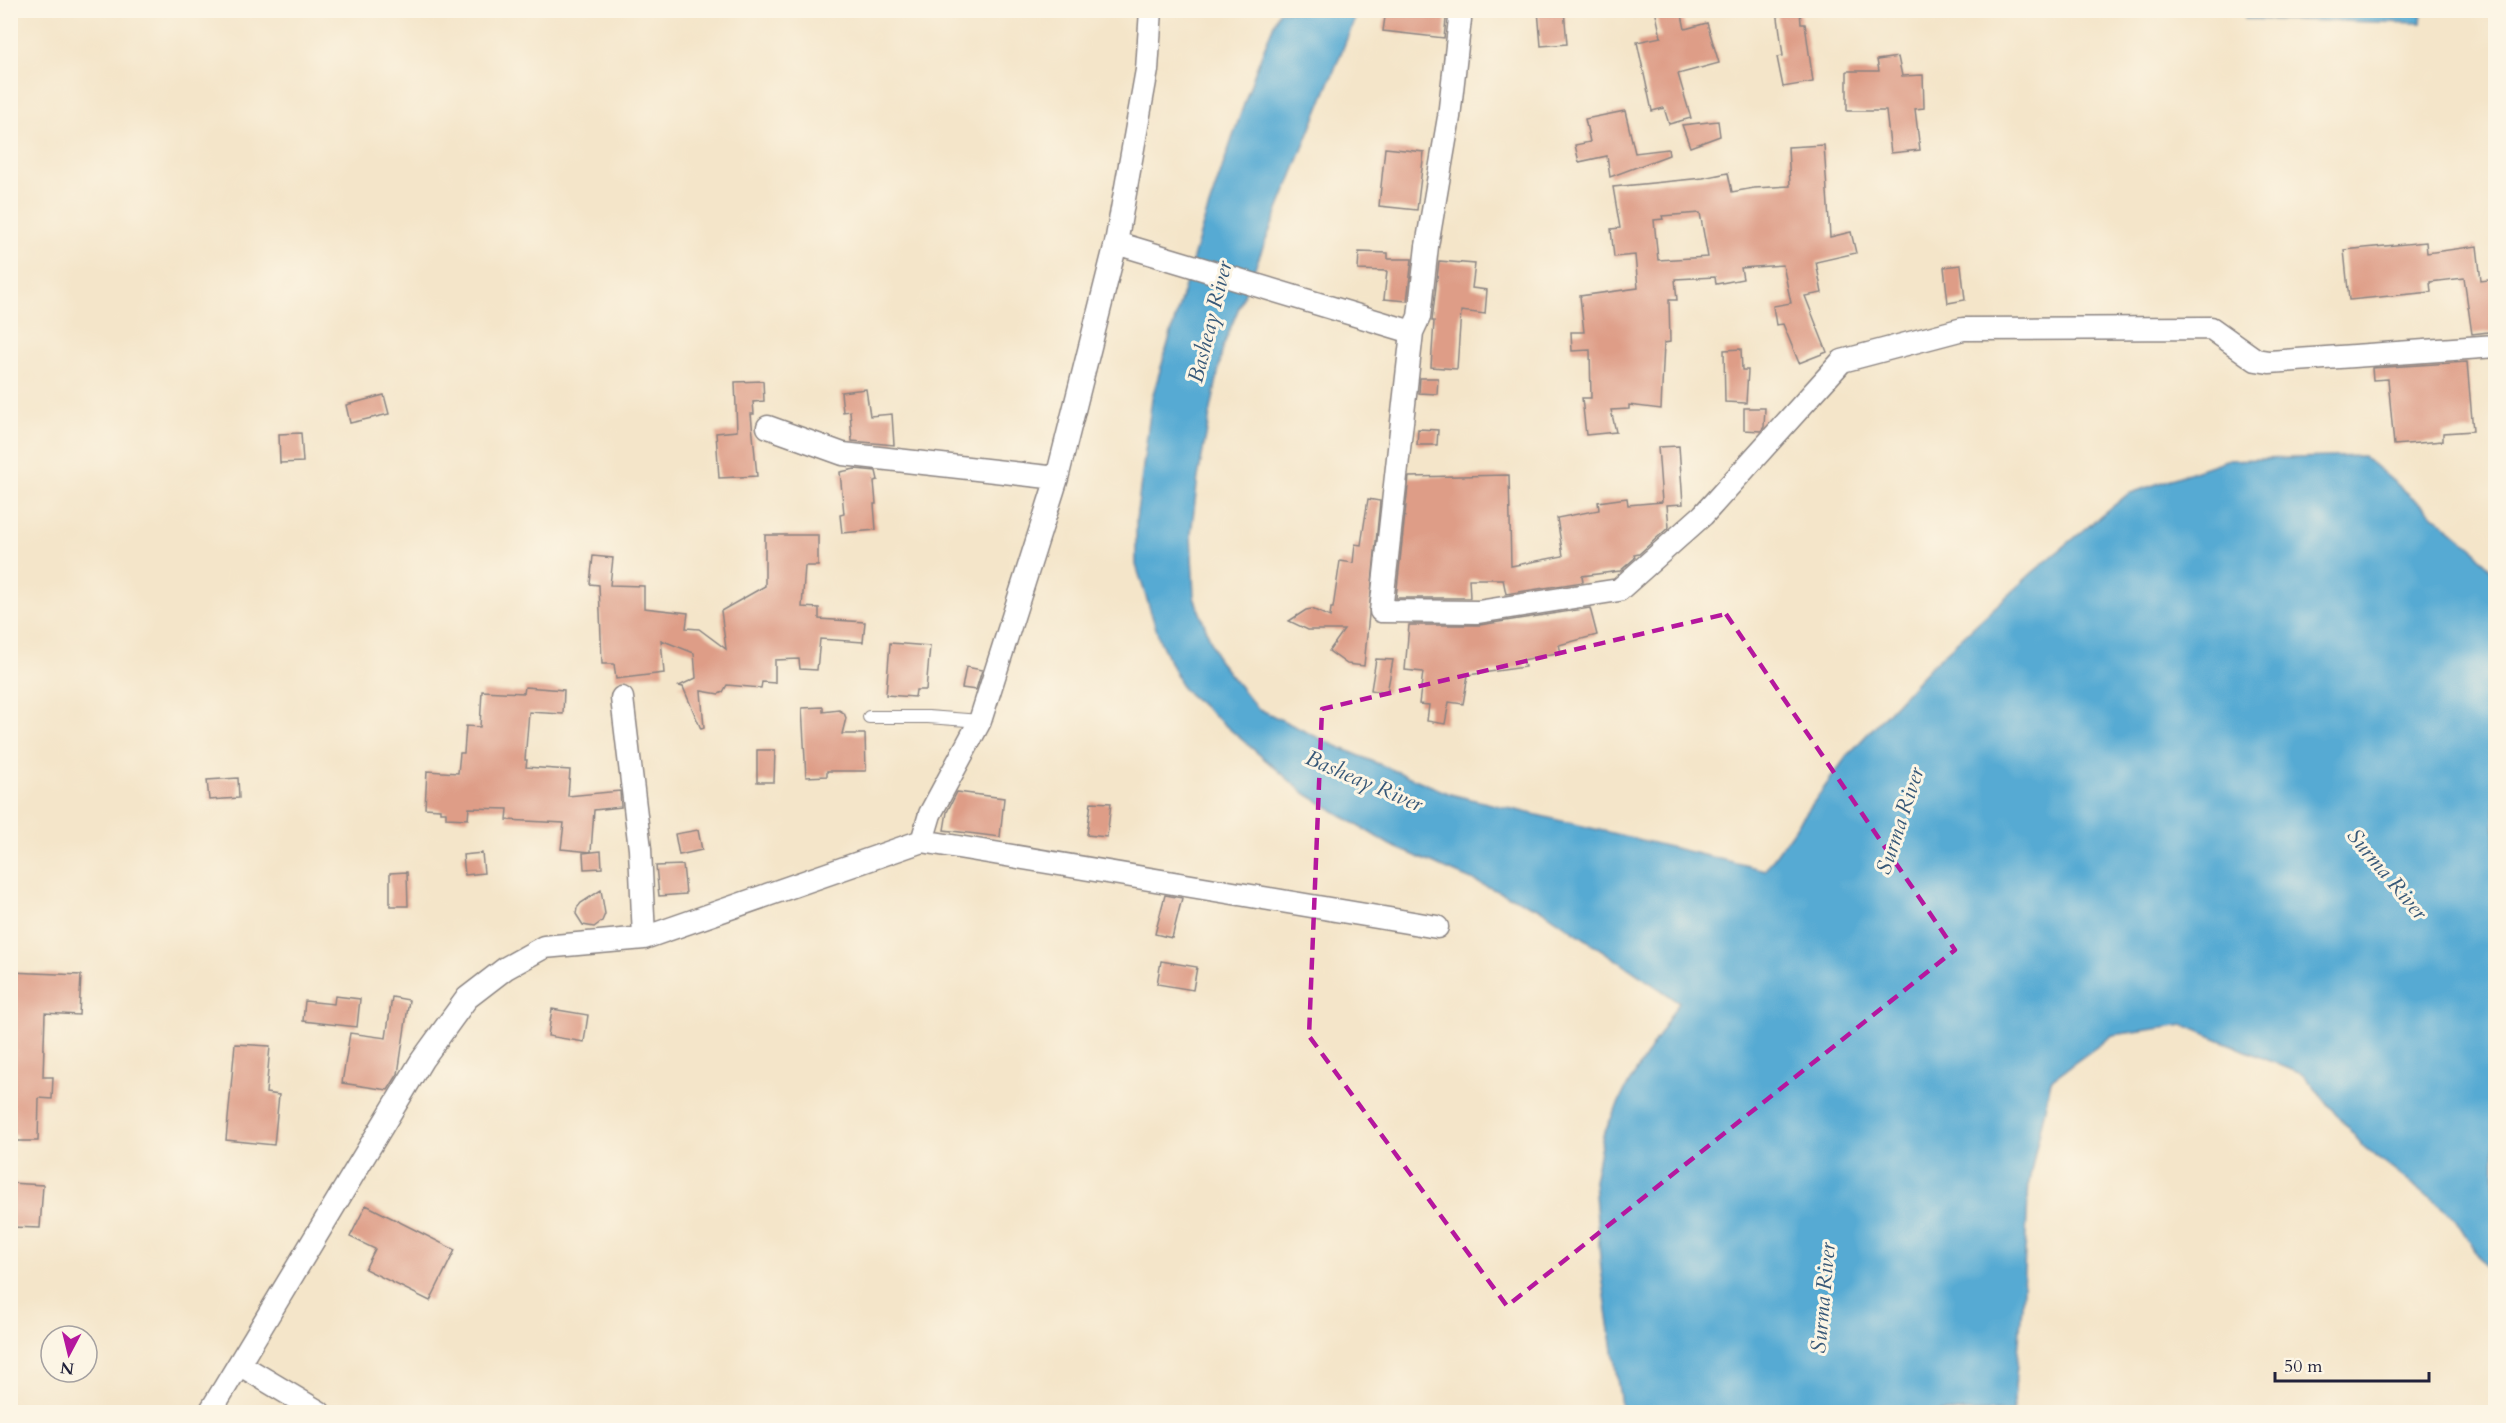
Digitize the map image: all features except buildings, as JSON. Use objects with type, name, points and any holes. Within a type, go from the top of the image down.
[{"type":"street","points":[[922,840],[930,814],[980,721],[1057,478],[1116,243],[1147,69],[1150,10]]},
{"type":"street","points":[[1461,10],[1449,117],[1426,246],[1419,317],[1412,332],[1381,611],[1478,612],[1619,590],[1703,515],[1842,361],[1963,328],[2211,327],[2256,360],[2269,362],[2496,346]]},
{"type":"street","points":[[1116,243],[1412,332]]},
{"type":"street","points":[[768,427],[843,454],[1057,478]]},
{"type":"street","points":[[622,698],[640,849],[644,938]]},
{"type":"street","points":[[210,1413],[422,1060],[467,998],[506,968],[544,946],[644,938],[922,840],[1437,927]]},
{"type":"street","points":[[239,1364],[319,1413]]},
{"type":"lane","points":[[869,717],[928,717],[980,721]]},
{"type":"highlighted area","points":[[1726,614],[1955,950],[1507,1306],[1309,1036],[1322,709]]},
{"type":"water","points":[[1279,11],[1358,11],[1223,347],[1198,477],[1191,534],[1194,597],[1218,660],[1257,708],[1329,743],[1450,794],[1765,870],[1847,756],[1932,665],[2033,572],[2128,494],[2226,460],[2363,456],[2473,548],[2495,575],[2495,1282],[2454,1217],[2364,1147],[2304,1075],[2184,1025],[2113,1035],[2051,1080],[2029,1181],[2013,1412],[1622,1412],[1601,1269],[1594,1181],[1603,1135],[1626,1088],[1679,1002],[1542,910],[1390,845],[1303,792],[1183,689],[1160,641],[1136,565],[1136,520],[1152,398],[1204,221],[1256,69]]},
{"type":"water","points":[[2245,11],[2422,11],[2421,23],[2245,19]]},
{"type":"water label","name":"Basheay River","points":[[1210,322]]},
{"type":"water label","name":"Basheay River","points":[[1364,781]]},
{"type":"water label","name":"Surma River","points":[[1900,821]]},
{"type":"water label","name":"Surma River","points":[[2387,874]]},
{"type":"water label","name":"Surma River","points":[[1823,1298]]}]
